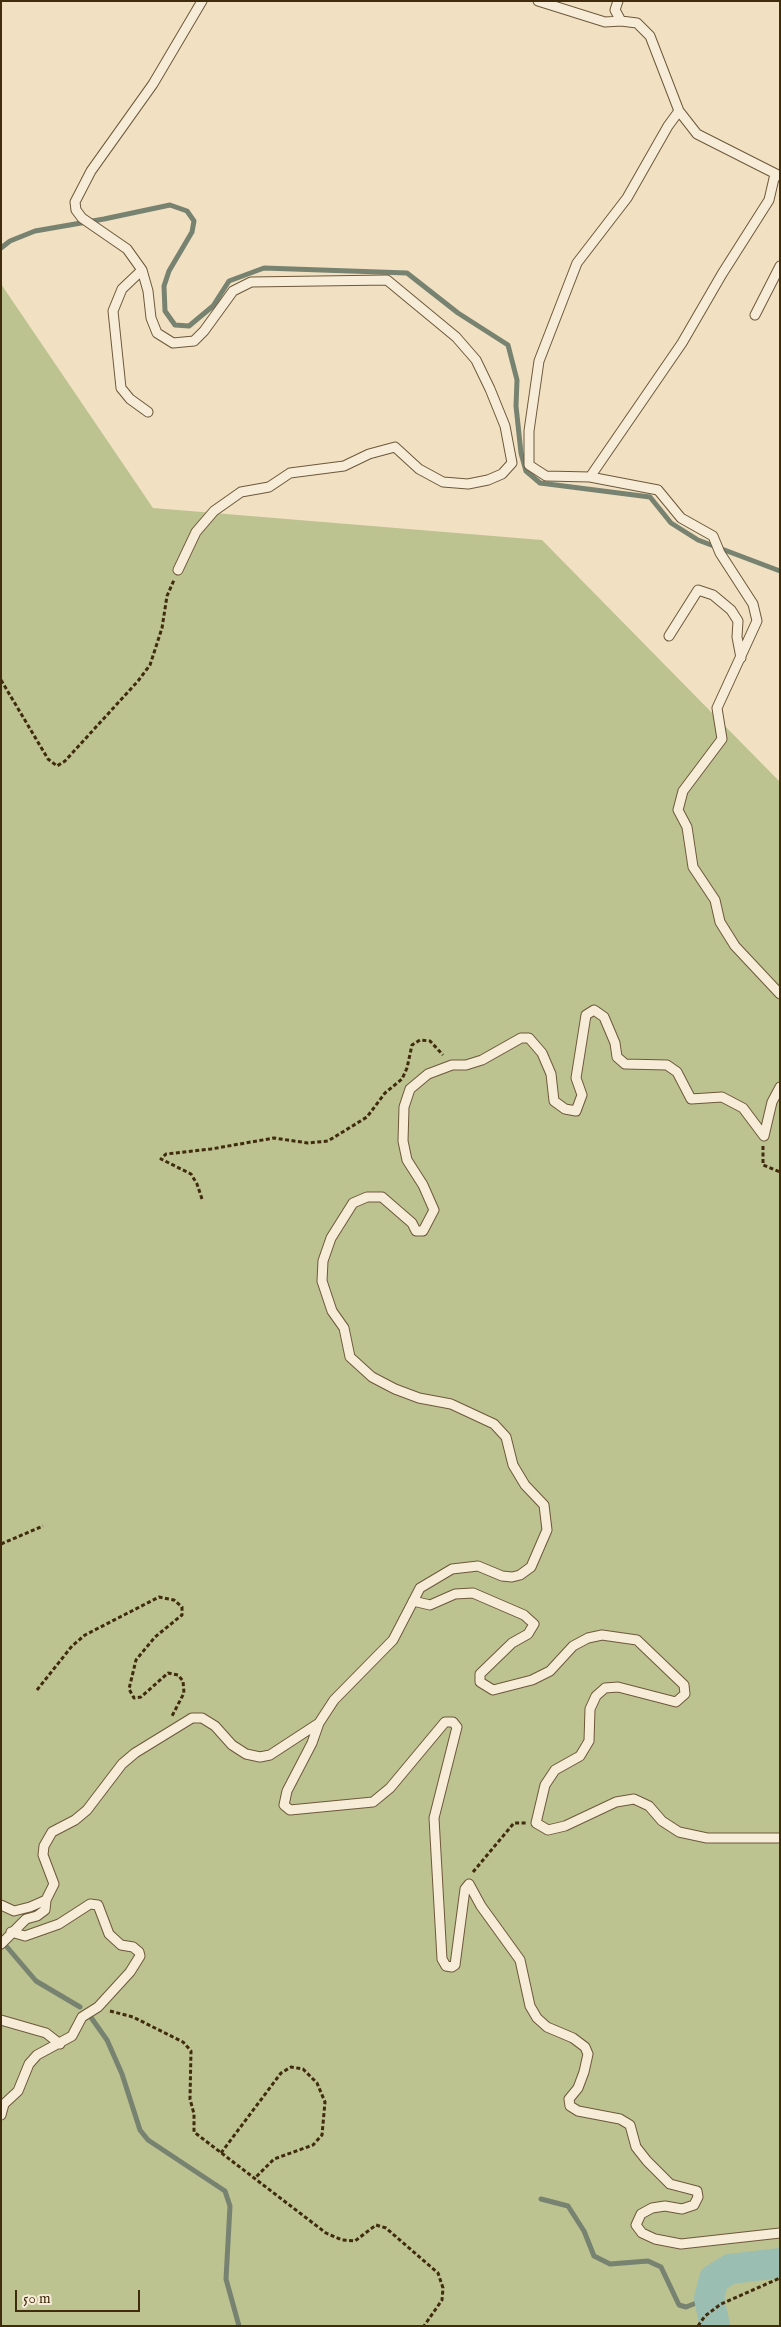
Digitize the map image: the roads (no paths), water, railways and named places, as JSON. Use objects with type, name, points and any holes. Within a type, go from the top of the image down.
[{"type":"lane","points":[[202,1],[153,84],[91,172],[75,202],[76,210],[82,218],[127,249],[142,270],[148,291],[151,318],[157,333],[173,343],[194,341],[204,331],[233,291],[250,282],[387,280],[456,337],[476,360],[505,426],[512,463]]},
{"type":"lane","points":[[538,1],[605,22],[637,23],[650,36],[679,111],[697,134],[777,175],[768,200],[682,343],[590,477]]},
{"type":"lane","points":[[618,1],[615,10],[621,21]]},
{"type":"lane","points":[[529,465],[529,431],[539,361],[578,262],[627,198],[668,126],[679,111]]},
{"type":"lane","points":[[755,315],[780,266]]},
{"type":"lane","points":[[142,270],[122,290],[113,311],[121,388],[148,412]]},
{"type":"lane","points":[[178,570],[196,532],[214,511],[241,492],[268,487],[290,473],[344,466],[368,454],[395,447],[419,469],[443,482],[468,484],[488,480],[502,474],[512,463]]},
{"type":"lane","points":[[512,463],[529,465],[546,476],[590,477],[658,490],[681,518],[713,536],[753,604],[757,621],[717,708],[722,739],[682,791],[678,810],[687,827],[693,867],[715,900],[720,922],[735,946],[780,994]]},
{"type":"lane","points":[[669,636],[698,590],[713,594],[731,610],[738,621],[737,637],[741,658]]},
{"type":"lane","points":[[1,1944],[26,1919],[37,1916],[45,1910],[46,1900],[54,1884],[43,1854],[44,1846],[52,1832],[88,1810],[122,1764],[135,1753],[192,1718],[202,1718],[215,1726],[232,1744],[246,1754],[260,1757],[270,1755],[318,1722],[334,1700],[393,1640],[420,1588],[452,1569],[478,1566],[502,1576],[520,1575],[531,1567],[547,1530],[544,1506],[525,1485],[512,1465],[506,1438],[494,1424],[451,1404],[419,1398],[395,1389],[372,1377],[350,1357],[344,1328],[332,1311],[322,1281],[323,1261],[331,1238],[353,1202],[367,1197],[382,1197],[412,1223],[416,1231],[423,1231],[434,1210],[423,1185],[407,1160],[403,1141],[404,1106],[410,1089],[428,1074],[452,1065],[466,1066],[482,1060],[521,1038],[529,1038],[542,1053],[551,1074],[554,1101],[564,1109],[576,1111],[582,1096],[576,1078],[586,1015],[594,1010],[604,1017],[615,1043],[617,1057],[625,1064],[667,1065],[677,1072],[691,1099],[722,1097],[743,1108],[764,1136],[772,1102],[780,1087]]},
{"type":"lane","points":[[414,1601],[430,1605],[455,1594],[472,1592],[524,1615],[534,1624],[528,1634],[512,1643],[480,1674],[480,1682],[493,1690],[532,1680],[550,1671],[574,1646],[588,1638],[602,1635],[637,1640],[684,1684],[685,1694],[676,1702],[618,1686],[605,1688],[596,1696],[590,1709],[589,1741],[580,1756],[555,1770],[546,1785],[536,1823],[548,1830],[566,1826],[616,1802],[634,1799],[649,1806],[662,1821],[679,1832],[707,1838],[780,1838]]},
{"type":"lane","points":[[318,1722],[312,1743],[287,1791],[284,1805],[290,1810],[373,1802],[390,1788],[445,1722],[453,1722],[457,1727],[434,1818],[442,1959],[446,1966],[452,1967],[455,1965],[465,1889],[469,1884],[481,1906],[520,1960],[530,2006],[537,2018],[547,2027],[573,2038],[585,2046],[588,2054],[584,2072],[578,2088],[569,2099],[570,2106],[578,2111],[620,2119],[630,2125],[636,2147],[670,2184],[697,2191],[698,2197],[694,2204],[682,2209],[665,2206],[652,2208],[641,2214],[636,2225],[642,2233],[655,2239],[681,2244],[780,2233]]},
{"type":"lane","points":[[1,1906],[14,1911],[30,1908],[46,1900]]},
{"type":"lane","points":[[1,2115],[4,2104],[21,2084],[29,2064],[37,2055],[72,2036],[82,2016],[98,2007],[130,1972],[140,1956],[139,1952],[133,1947],[121,1945],[108,1934],[98,1905],[90,1904],[59,1924],[26,1936],[11,1932]]},
{"type":"lane","points":[[1,2020],[46,2033],[60,2044]]},
{"type":"waterway","points":[[1,248],[10,241],[35,231],[170,205],[187,211],[194,221],[192,232],[169,271],[164,286],[165,311],[175,325],[189,326],[213,306],[229,281],[264,268],[407,273],[458,313],[508,345],[517,380],[516,406],[521,453],[526,471],[540,483],[650,497],[671,523],[698,540],[780,571]]},
{"type":"waterway","points":[[7,1947],[36,1981],[80,2007]]},
{"type":"waterway","points":[[90,2016],[107,2040],[122,2074],[140,2130],[148,2140],[225,2191],[230,2206],[226,2279],[239,2326]]},
{"type":"waterway","points":[[541,2199],[568,2206],[584,2231],[594,2256],[610,2264],[648,2261],[661,2267],[679,2305],[686,2307],[709,2298]]},
{"type":"waterway","points":[[715,2326],[709,2298],[714,2279],[730,2269],[780,2263]]}]
